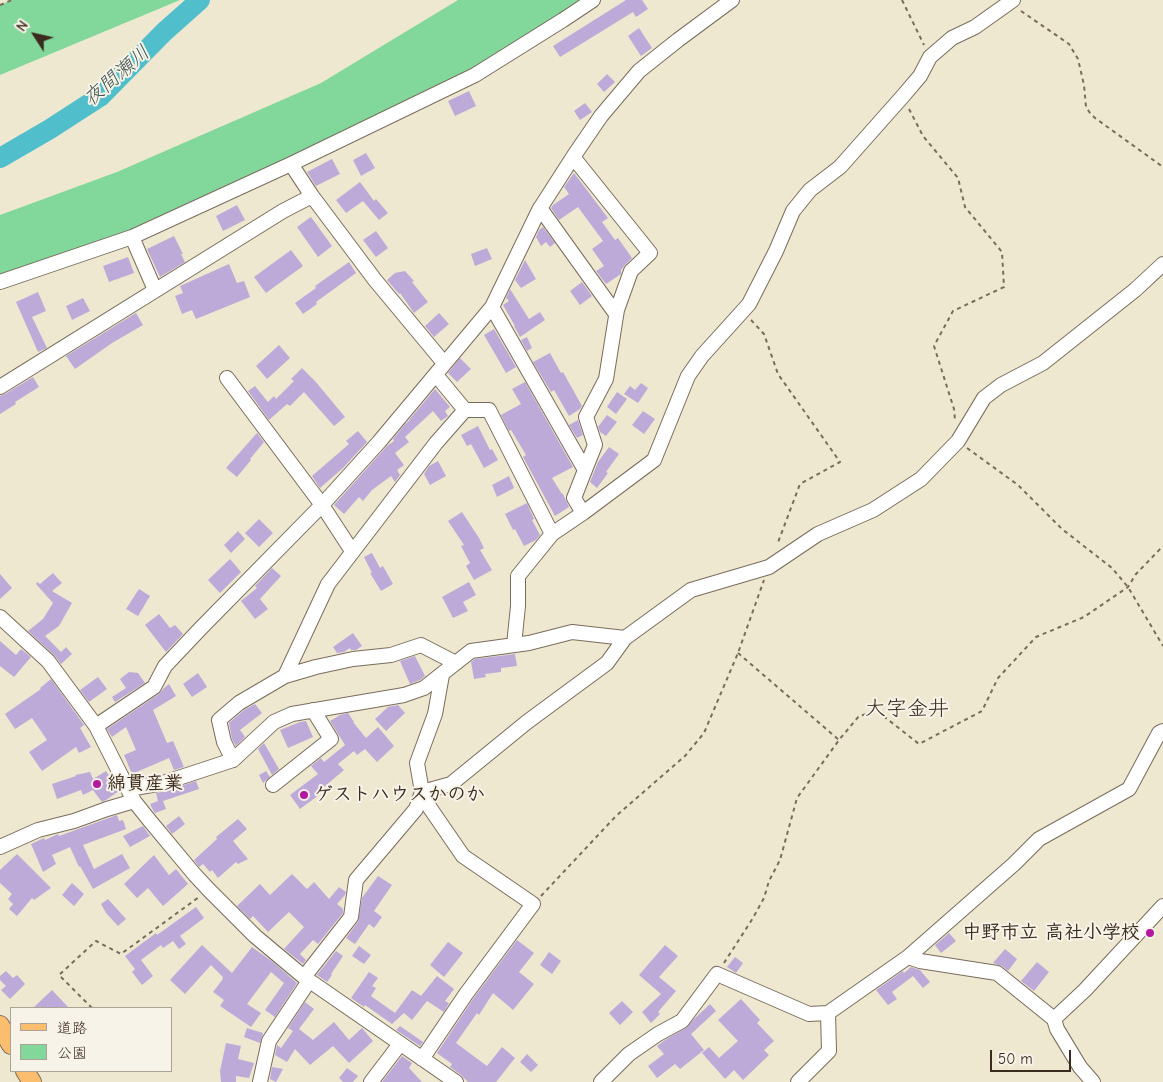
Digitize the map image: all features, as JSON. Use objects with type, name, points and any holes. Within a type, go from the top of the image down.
[{"type":"main road","points":[[0,1025],[10,1043]]},
{"type":"street","points":[[0,282],[132,237],[291,164],[475,75],[593,0]]},
{"type":"street","points":[[96,726],[154,687],[165,666],[322,505],[379,442],[492,307],[540,208],[601,116],[639,71],[732,0]]},
{"type":"street","points":[[514,645],[518,606],[518,576],[552,534],[654,460],[688,376],[702,356],[743,312],[776,251],[794,211],[810,190],[840,167],[920,76],[930,57],[952,38],[975,27],[1010,2]]},
{"type":"street","points":[[573,157],[650,253],[631,271],[616,314],[606,378],[586,417],[595,445],[574,498],[583,513]]},
{"type":"street","points":[[291,164],[312,196],[375,280],[444,363]]},
{"type":"street","points":[[0,387],[283,211],[312,196]]},
{"type":"street","points":[[540,208],[616,314]]},
{"type":"street","points":[[132,237],[155,290]]},
{"type":"street","points":[[422,792],[451,784],[527,722],[607,663],[625,638],[692,590],[769,567],[818,534],[873,510],[921,479],[958,441],[984,398],[1001,386],[1044,363],[1135,290],[1163,264]]},
{"type":"street","points":[[492,307],[585,470]]},
{"type":"street","points":[[436,375],[465,410]]},
{"type":"street","points":[[226,378],[322,505],[352,552]]},
{"type":"street","points":[[285,676],[328,584],[436,443],[465,410],[489,410],[552,534]]},
{"type":"street","points":[[0,617],[48,661],[96,726],[132,795],[150,822],[195,875],[255,936],[307,979],[456,1082]]},
{"type":"street","points":[[0,847],[38,830],[74,821],[107,809],[132,795],[163,782],[233,760],[274,722],[292,714],[404,696],[424,688],[472,651],[530,643],[572,632],[625,638]]},
{"type":"street","points":[[233,760],[224,742],[219,720],[239,703],[285,676],[353,659],[391,655],[421,645],[456,663]]},
{"type":"street","points":[[422,1059],[466,994],[533,904],[463,856],[430,808],[422,792],[417,762],[434,714],[442,674]]},
{"type":"street","points":[[272,785],[331,739],[313,710]]},
{"type":"street","points":[[602,1082],[629,1054],[658,1034],[682,1021],[717,974],[809,1014],[828,1013],[908,957],[1014,864],[1039,839],[1129,789],[1159,733],[1163,731]]},
{"type":"street","points":[[260,1082],[269,1041],[307,979],[351,917],[356,880],[416,809],[422,792]]},
{"type":"street","points":[[1054,1019],[1085,990],[1163,906]]},
{"type":"street","points":[[908,957],[920,961],[997,973],[1054,1019],[1057,1029],[1080,1067],[1094,1082]]},
{"type":"street","points":[[798,1082],[829,1050],[828,1013]]},
{"type":"street","points":[[371,1082],[400,1044]]},
{"type":"path","points":[[0,5],[12,0]]},
{"type":"path","points":[[902,0],[930,57]]},
{"type":"path","points":[[1010,2],[1069,44],[1078,59],[1086,107],[1090,113],[1163,167]]},
{"type":"path","points":[[533,904],[616,816],[685,756],[704,733],[738,653],[800,484],[840,462],[778,374],[764,334],[743,312]]},
{"type":"path","points":[[717,974],[764,898],[780,860],[797,798],[860,716],[877,711],[919,744],[982,711],[998,678],[1036,637],[1084,617],[1128,587],[1136,574],[1163,546]]},
{"type":"path","points":[[738,653],[840,740]]},
{"type":"path","points":[[91,1007],[59,975],[96,941],[121,954],[210,890]]},
{"type":"green space","points":[[12,0],[180,0],[0,75],[0,5]]},
{"type":"green space","points":[[458,0],[593,0],[475,75],[291,164],[54,264],[0,282],[0,215],[117,172],[321,83]]},
{"type":"building","points":[[626,0],[642,0],[648,9],[636,17],[633,12],[560,57],[553,46]]},
{"type":"building","points":[[639,28],[652,48],[641,56],[628,36]]},
{"type":"building","points":[[607,74],[615,82],[604,92],[597,84]]},
{"type":"building","points":[[469,91],[476,106],[455,116],[448,101]]},
{"type":"building","points":[[585,103],[592,112],[580,120],[574,111]]},
{"type":"building","points":[[366,153],[375,168],[361,176],[353,160]]},
{"type":"building","points":[[332,159],[340,174],[316,186],[307,172]]},
{"type":"building","points":[[574,173],[608,218],[602,222],[615,240],[618,238],[632,258],[621,270],[621,274],[606,284],[596,271],[604,266],[592,249],[603,241],[578,207],[559,220],[551,208],[569,194],[564,187]]},
{"type":"building","points":[[360,182],[374,201],[376,199],[388,213],[379,220],[363,201],[346,213],[336,200]]},
{"type":"building","points":[[237,205],[245,220],[223,231],[216,216]]},
{"type":"building","points":[[311,217],[332,246],[318,257],[297,227]]},
{"type":"building","points":[[543,227],[555,243],[550,247],[546,242],[541,246],[536,237],[539,230]]},
{"type":"building","points":[[376,231],[388,248],[376,257],[363,240]]},
{"type":"building","points":[[174,236],[185,262],[160,277],[147,249]]},
{"type":"building","points":[[487,248],[492,259],[475,266],[471,254]]},
{"type":"building","points":[[291,250],[303,266],[266,293],[254,277]]},
{"type":"building","points":[[128,257],[134,273],[109,282],[103,266]]},
{"type":"building","points":[[525,260],[536,279],[521,288],[515,280]]},
{"type":"building","points":[[349,262],[356,273],[316,302],[317,304],[303,314],[295,303]]},
{"type":"building","points":[[229,264],[237,283],[244,281],[250,297],[196,319],[192,310],[182,314],[175,296],[183,293],[180,286]]},
{"type":"building","points":[[405,271],[428,302],[414,313],[400,293],[387,280],[395,273]]},
{"type":"building","points":[[582,282],[592,296],[580,305],[570,291]]},
{"type":"building","points":[[510,289],[529,319],[540,312],[545,320],[520,337],[503,305],[509,301],[506,298]]},
{"type":"building","points":[[38,292],[46,311],[32,317],[47,348],[38,352],[16,302]]},
{"type":"building","points":[[83,298],[90,311],[72,320],[66,306]]},
{"type":"building","points":[[136,313],[143,325],[112,343],[75,369],[66,356]]},
{"type":"building","points":[[439,313],[449,324],[434,337],[425,326]]},
{"type":"building","points":[[494,329],[516,367],[506,373],[484,335]]},
{"type":"building","points":[[527,337],[532,348],[527,351],[521,340]]},
{"type":"building","points":[[279,345],[290,358],[267,379],[256,366]]},
{"type":"building","points":[[550,353],[582,406],[569,416],[554,390],[551,392],[533,362]]},
{"type":"building","points":[[460,358],[471,369],[457,382],[448,373]]},
{"type":"building","points":[[302,368],[345,417],[334,426],[304,392],[290,406],[287,404],[269,420],[248,391],[255,386],[268,402],[274,396],[276,399],[294,381],[291,379]]},
{"type":"building","points":[[33,377],[39,387],[0,414],[0,396]]},
{"type":"building","points":[[525,382],[573,467],[552,478],[569,507],[555,516],[523,457],[526,455],[511,430],[509,431],[501,415],[521,404],[512,389]]},
{"type":"building","points":[[641,383],[648,388],[638,403],[624,394],[630,386],[635,390]]},
{"type":"building","points":[[435,389],[450,407],[445,411],[448,416],[441,421],[433,411],[405,437],[409,442],[395,453],[404,465],[397,470],[400,475],[395,482],[391,476],[372,490],[363,501],[359,497],[344,514],[334,505],[387,446],[394,441],[393,439]]},
{"type":"building","points":[[617,392],[627,399],[616,414],[607,407]]},
{"type":"building","points":[[643,411],[655,419],[644,434],[632,425]]},
{"type":"building","points":[[607,415],[617,422],[606,436],[600,432],[598,427]]},
{"type":"building","points":[[578,420],[583,435],[577,438],[569,425]]},
{"type":"building","points":[[478,426],[490,450],[492,449],[498,460],[484,468],[471,444],[467,446],[461,435]]},
{"type":"building","points":[[358,431],[367,442],[343,468],[320,488],[312,476],[349,444],[346,441]]},
{"type":"building","points":[[257,433],[264,442],[237,477],[226,468]]},
{"type":"building","points":[[609,447],[619,454],[597,488],[590,482],[598,462]]},
{"type":"building","points":[[438,461],[446,476],[430,485],[424,474],[429,466]]},
{"type":"building","points":[[509,476],[514,488],[497,497],[492,485]]},
{"type":"building","points":[[527,503],[534,519],[532,520],[540,535],[536,540],[524,546],[505,514]]},
{"type":"building","points":[[462,512],[479,538],[484,548],[480,550],[492,570],[474,580],[466,566],[470,563],[461,546],[464,545],[448,521]]},
{"type":"building","points":[[259,519],[273,533],[259,547],[245,533]]},
{"type":"building","points":[[238,531],[245,539],[231,553],[224,545]]},
{"type":"building","points":[[372,553],[380,568],[383,566],[393,584],[381,591],[370,573],[372,573],[364,557]]},
{"type":"building","points":[[230,559],[241,572],[220,593],[208,580]]},
{"type":"building","points":[[272,568],[281,576],[260,599],[268,609],[255,619],[241,601],[257,588],[255,586]]},
{"type":"building","points":[[53,573],[62,583],[52,591],[72,603],[59,626],[45,636],[61,652],[66,647],[72,654],[61,664],[28,631],[43,619],[53,603],[36,584],[37,582],[40,584]]},
{"type":"building","points":[[0,574],[12,588],[0,599]]},
{"type":"building","points":[[469,582],[476,595],[463,602],[468,611],[453,618],[442,597]]},
{"type":"building","points":[[139,589],[150,596],[138,616],[126,609]]},
{"type":"building","points":[[159,614],[170,628],[175,625],[183,634],[166,652],[145,625]]},
{"type":"building","points":[[353,633],[362,646],[356,650],[351,650],[350,648],[344,652],[337,653],[333,647]]},
{"type":"building","points":[[0,641],[16,655],[21,649],[31,657],[14,677],[0,666]]},
{"type":"building","points":[[515,654],[517,666],[501,668],[501,672],[485,674],[486,677],[474,679],[471,662],[475,659]]},
{"type":"building","points":[[415,656],[425,676],[410,684],[400,661]]},
{"type":"building","points":[[129,672],[138,673],[145,683],[115,702],[112,697],[126,688],[120,679]]},
{"type":"building","points":[[198,673],[207,687],[192,697],[183,684]]},
{"type":"building","points":[[98,677],[107,689],[89,702],[80,690]]},
{"type":"building","points":[[51,679],[84,725],[80,728],[91,747],[79,753],[76,747],[42,771],[29,752],[47,740],[32,718],[15,729],[5,714],[41,689]]},
{"type":"building","points":[[169,684],[176,696],[153,710],[167,743],[173,741],[184,767],[174,770],[169,758],[132,774],[124,755],[136,750],[126,727],[112,737],[107,729],[159,694]]},
{"type":"building","points":[[255,704],[262,713],[240,730],[245,737],[236,746],[232,739],[229,723],[244,710]]},
{"type":"building","points":[[398,705],[405,713],[386,731],[375,719],[388,707]]},
{"type":"building","points":[[348,713],[366,738],[378,727],[394,746],[377,762],[365,749],[357,755],[354,751],[338,764],[344,770],[317,793],[319,795],[300,809],[290,795],[318,774],[311,766],[321,758],[324,762],[345,745],[330,721]]},
{"type":"building","points":[[306,721],[313,737],[288,748],[280,730]]},
{"type":"building","points":[[264,743],[279,769],[272,775],[258,749]]},
{"type":"building","name":"綿貫産業","points":[[106,771],[119,791],[106,800],[102,802],[93,790],[83,795],[81,790],[57,799],[52,784],[75,775],[90,772],[93,779]]},
{"type":"building","points":[[266,771],[270,777],[263,783],[259,775]]},
{"type":"building","points":[[196,781],[199,789],[163,801],[166,809],[155,813],[150,804],[158,801],[156,793]]},
{"type":"building","points":[[117,815],[119,821],[123,820],[126,829],[83,845],[94,869],[122,854],[130,868],[93,889],[79,867],[70,847],[52,855],[56,864],[43,872],[31,844],[44,838],[45,840],[58,834],[59,836]]},
{"type":"building","points":[[179,816],[185,824],[172,834],[166,826]]},
{"type":"building","points":[[238,819],[247,829],[233,841],[248,859],[238,864],[236,862],[218,878],[212,870],[210,872],[203,864],[199,867],[194,860],[217,839],[216,837]]},
{"type":"building","points":[[143,826],[150,836],[130,847],[123,836]]},
{"type":"building","points":[[17,854],[51,888],[34,900],[32,898],[17,916],[9,909],[13,904],[8,899],[12,894],[0,883],[0,870]]},
{"type":"building","points":[[154,855],[169,875],[176,869],[188,884],[163,906],[148,888],[137,898],[124,884]]},
{"type":"building","points":[[292,874],[307,889],[314,882],[329,899],[339,887],[346,892],[337,904],[343,909],[343,913],[318,944],[313,940],[300,954],[306,960],[303,964],[284,949],[304,927],[289,912],[268,932],[253,916],[250,919],[237,906],[260,884],[270,895]]},
{"type":"building","points":[[378,876],[392,885],[374,911],[382,917],[374,928],[369,924],[355,944],[346,938],[358,922],[362,898]]},
{"type":"building","points":[[72,883],[84,894],[74,906],[62,895]]},
{"type":"building","points":[[108,899],[126,919],[118,926],[106,913],[101,904]]},
{"type":"building","points":[[196,907],[204,918],[180,936],[186,944],[179,949],[173,941],[163,948],[161,945],[141,960],[153,976],[142,985],[132,972],[135,969],[125,956]]},
{"type":"building","points":[[949,933],[956,941],[941,953],[935,945]]},
{"type":"building","points":[[517,940],[534,953],[519,972],[534,984],[513,1010],[493,993],[479,1015],[477,1013],[456,1043],[487,1066],[502,1047],[515,1058],[496,1082],[468,1082],[450,1067],[452,1064],[437,1053],[473,999]]},
{"type":"building","points":[[448,942],[463,953],[444,977],[430,965]]},
{"type":"building","points":[[202,945],[232,973],[252,947],[297,983],[275,1017],[265,1010],[284,983],[271,972],[247,1004],[261,1013],[251,1027],[220,1006],[224,1000],[213,992],[223,977],[211,965],[185,994],[170,980]]},
{"type":"building","points":[[665,945],[678,956],[659,977],[676,991],[658,1012],[660,1014],[651,1023],[642,1012],[661,994],[639,975]]},
{"type":"building","points":[[359,946],[371,955],[364,964],[352,956]]},
{"type":"building","points":[[1005,949],[1017,959],[1008,971],[1002,966],[993,963]]},
{"type":"building","points":[[336,951],[343,956],[327,982],[317,975]]},
{"type":"building","points":[[549,952],[561,961],[552,974],[540,965]]},
{"type":"building","points":[[735,957],[743,963],[736,973],[727,967]]},
{"type":"building","points":[[1037,962],[1049,972],[1034,991],[1021,981]]},
{"type":"building","points":[[911,967],[920,970],[930,982],[923,988],[913,976],[892,992],[897,999],[888,1005],[876,990]]},
{"type":"building","points":[[6,971],[13,978],[17,975],[25,984],[10,999],[1,990],[6,986],[0,980],[0,976]]},
{"type":"building","points":[[369,972],[378,978],[372,986],[376,988],[371,996],[395,1013],[412,990],[421,996],[437,976],[454,989],[445,1001],[449,1003],[444,1012],[427,1001],[412,1020],[404,1013],[392,1024],[365,1005],[364,1007],[351,998]]},
{"type":"building","points":[[52,990],[68,1007],[34,1007]]},
{"type":"building","points":[[741,999],[760,1020],[757,1023],[774,1041],[764,1050],[769,1055],[743,1080],[734,1070],[725,1079],[702,1053],[709,1047],[719,1058],[738,1041],[718,1020]]},
{"type":"building","points":[[622,1001],[633,1012],[620,1025],[609,1013]]},
{"type":"building","points":[[305,1002],[314,1009],[299,1029],[313,1040],[334,1022],[349,1040],[362,1028],[373,1041],[349,1063],[333,1046],[310,1065],[295,1049],[287,1062],[275,1055],[277,1045],[281,1048],[293,1031],[288,1028]]},
{"type":"building","points":[[710,1004],[716,1011],[691,1034],[704,1050],[680,1069],[675,1064],[657,1078],[648,1066],[664,1054],[657,1046],[686,1028]]},
{"type":"building","points":[[400,1026],[423,1042],[420,1046],[396,1030]]},
{"type":"building","points":[[247,1028],[263,1033],[260,1043],[244,1037]]},
{"type":"building","points":[[226,1043],[241,1046],[238,1059],[254,1063],[249,1078],[236,1076],[236,1082],[221,1082],[220,1071]]},
{"type":"building","points":[[527,1054],[538,1065],[531,1072],[520,1062]]},
{"type":"building","points":[[402,1056],[412,1063],[409,1068],[422,1082],[382,1082]]},
{"type":"building","points":[[272,1067],[283,1069],[276,1082],[270,1079]]},
{"type":"building","points":[[347,1068],[358,1076],[353,1082],[343,1082],[339,1078]]},
{"type":"waterway","name":"夜間瀬川","points":[[0,158],[101,96],[164,32],[200,0]]},
{"type":"place","name":"綿貫産業","points":[[97,784]]},
{"type":"place","name":"ゲストハウスかのか","points":[[304,795]]},
{"type":"place","name":"中野市立 高社小学校","points":[[1150,933]]},
{"type":"district","name":"大字金井","points":[[907,709]]}]
